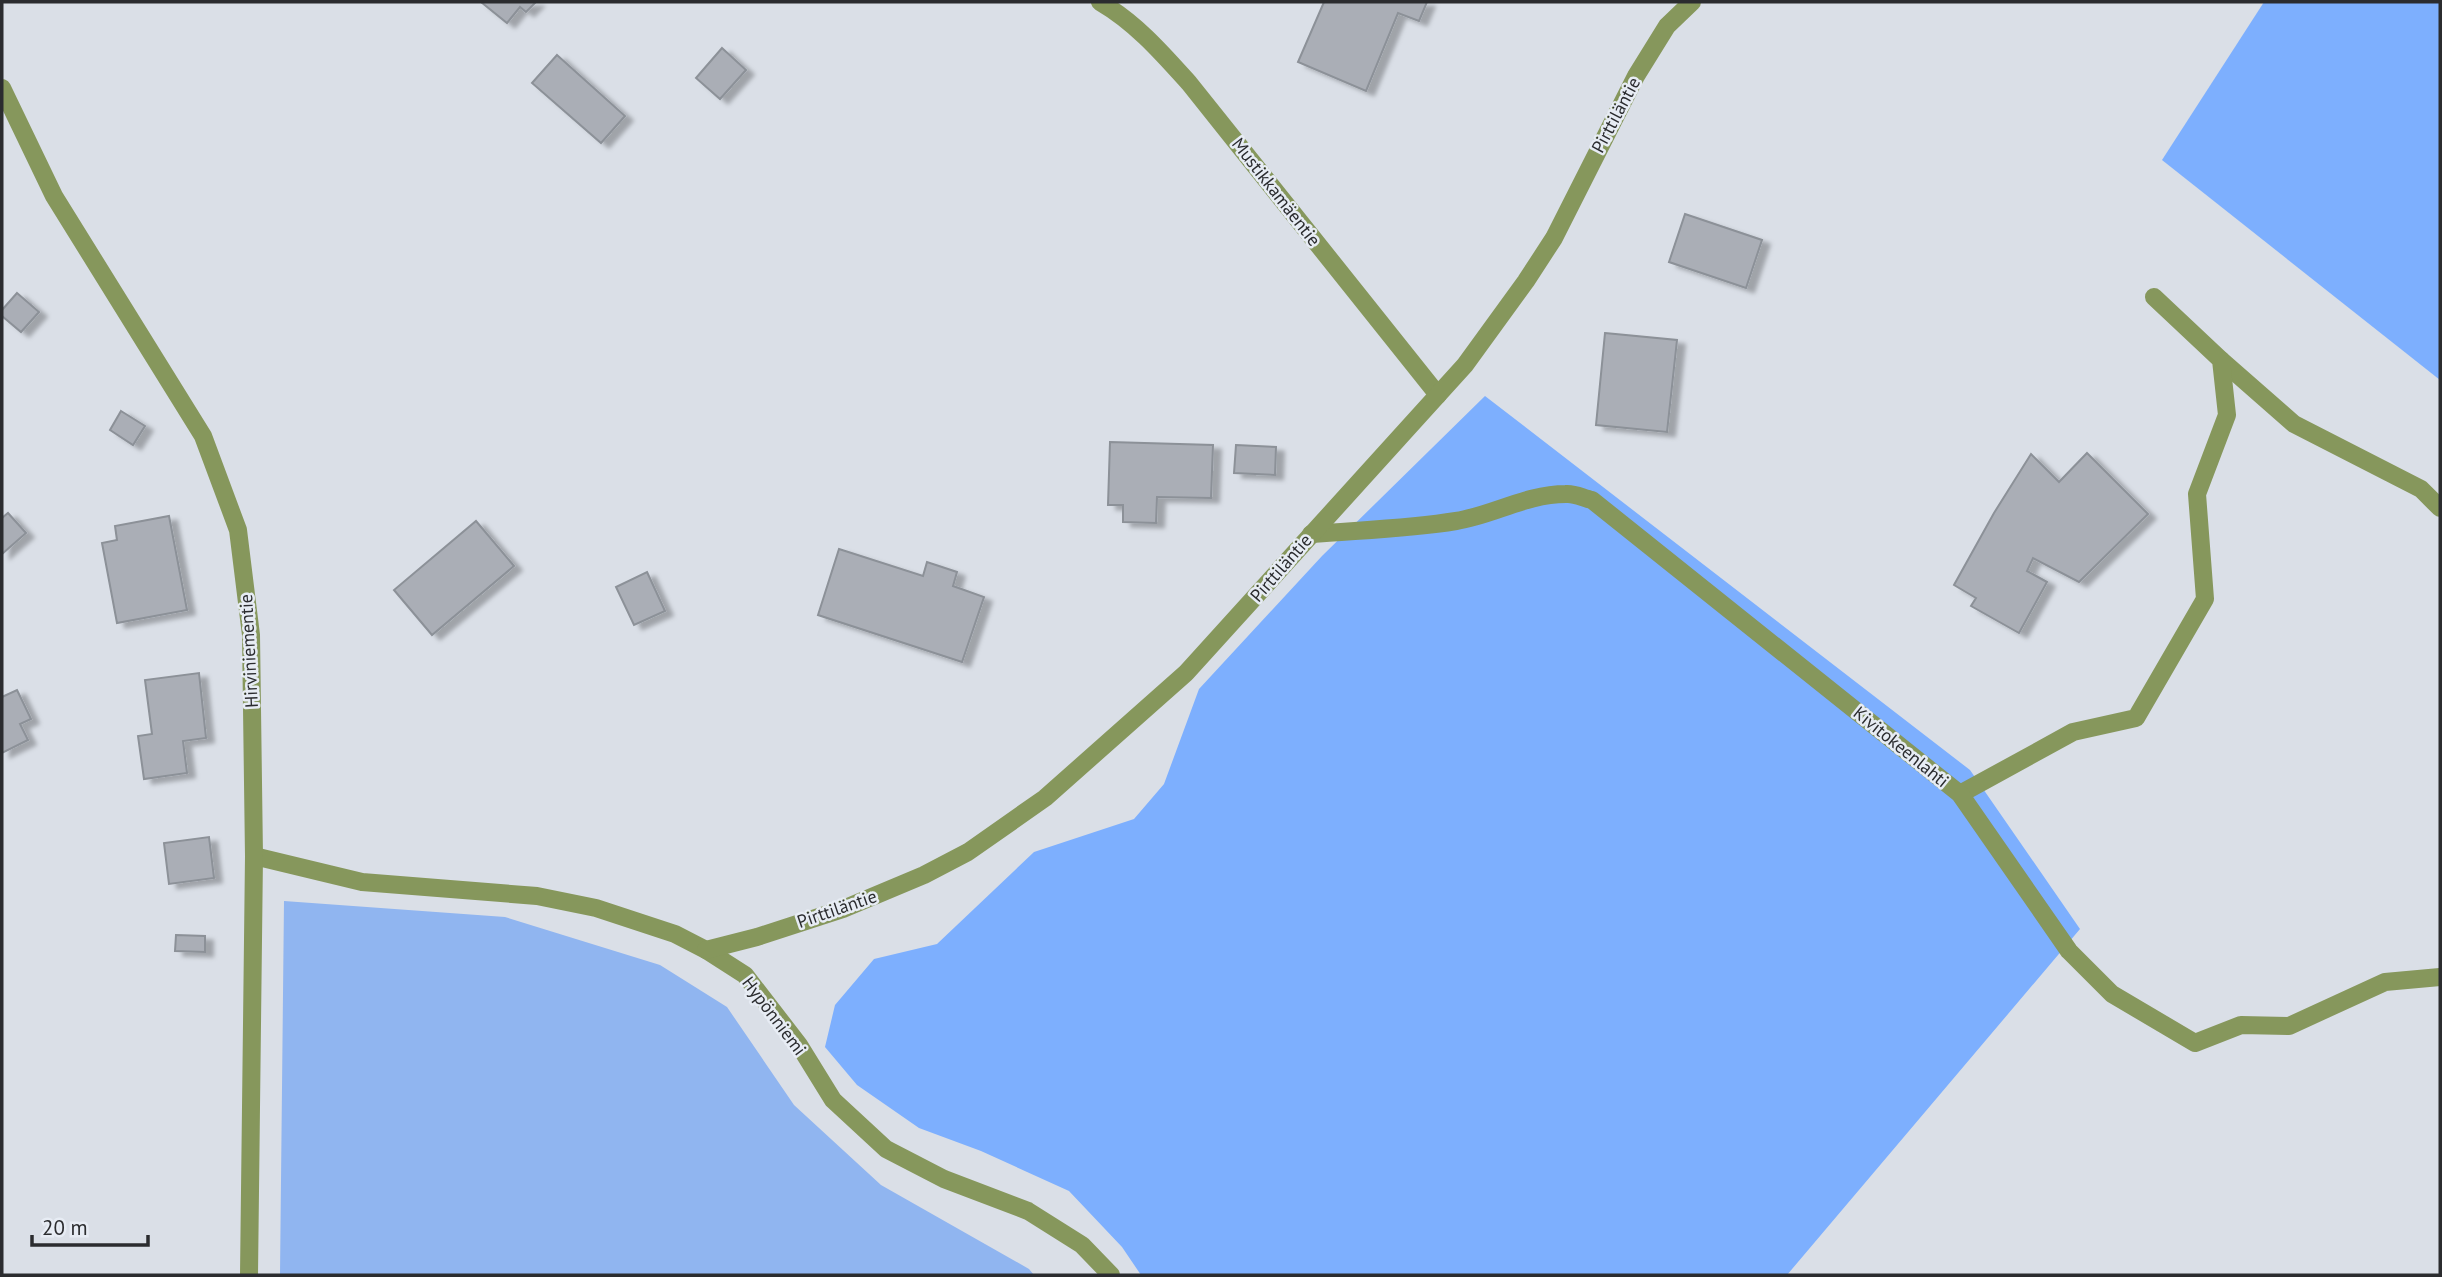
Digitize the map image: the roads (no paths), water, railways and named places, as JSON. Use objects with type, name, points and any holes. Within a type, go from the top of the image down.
[{"type":"street","name":"Mustikkamäentie","points":[[1100,2],[1122,14],[1189,83],[1438,395]]},
{"type":"street","name":"Pirttiläntie","points":[[706,950],[791,926],[887,892],[968,852],[1045,798],[1186,673],[1465,365],[1547,249],[1636,76],[1667,26],[1692,2]]},
{"type":"street","name":"Hirviniementie","points":[[2,88],[54,196],[203,436],[238,530],[251,635],[254,856],[249,1275]]},
{"type":"street","points":[[2154,297],[2294,424],[2421,489],[2440,508]]},
{"type":"street","points":[[1960,794],[2073,732],[2136,718],[2205,599],[2197,494],[2227,415],[2221,360]]},
{"type":"street","name":"Kivitokeenlahti","points":[[1311,534],[1453,522],[1478,517],[1510,504],[1568,493],[1592,500],[1960,794],[2069,951],[2112,994],[2195,1043],[2241,1025],[2289,1026],[2385,982],[2440,977]]},
{"type":"street","name":"Hypönniemi","points":[[254,856],[362,882],[537,896],[596,908],[676,934],[745,975],[799,1045],[834,1100],[886,1149],[944,1179],[1028,1211],[1082,1245],[1111,1275]]}]
